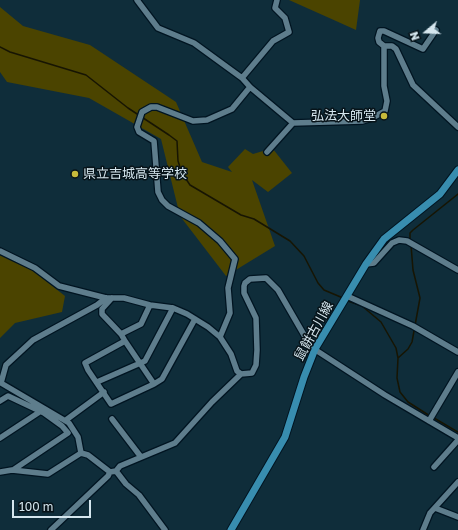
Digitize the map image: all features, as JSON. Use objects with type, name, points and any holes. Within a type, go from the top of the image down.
[{"type":"main road","name":"鼠餅古川線","points":[[231,530],[285,436],[304,377],[315,349],[366,264],[384,239],[440,194],[458,170]]},
{"type":"street","points":[[137,0],[158,28],[194,44],[242,78],[250,87],[293,123],[362,121],[372,118],[385,110],[387,101],[384,86],[384,46]]},
{"type":"street","points":[[242,78],[272,41],[289,32],[285,18],[275,8],[276,0]]},
{"type":"street","points":[[436,30],[424,49],[384,31],[380,31],[379,42],[384,46],[392,46],[396,49],[413,85],[458,127]]},
{"type":"street","points":[[220,337],[230,313],[228,288],[235,259],[220,241],[199,223],[168,206],[162,200],[158,192],[154,141],[139,132],[137,127],[142,112],[151,107],[200,122],[232,110],[250,87]]},
{"type":"street","points":[[267,152],[293,123]]},
{"type":"street","points":[[366,264],[374,263],[394,241],[399,240],[407,241],[458,270]]},
{"type":"street","points":[[0,251],[35,268],[60,286],[109,298],[124,298],[150,305],[173,308],[195,319],[220,337],[231,354],[236,371],[241,374],[252,373],[256,365],[256,318],[244,293],[245,282],[250,279],[266,278],[272,283],[297,320],[306,341],[315,349],[431,418],[458,439],[434,467]]},
{"type":"street","points":[[109,298],[102,309],[102,314],[121,334],[154,384]]},
{"type":"street","points":[[81,453],[78,437],[66,420],[1,384],[6,365],[33,340],[109,298]]},
{"type":"street","points":[[346,298],[414,326],[458,352]]},
{"type":"street","points":[[121,334],[140,324],[150,305]]},
{"type":"street","points":[[98,382],[145,361],[173,308]]},
{"type":"street","points":[[125,341],[85,363],[88,370],[98,382],[112,404],[162,379],[195,319]]},
{"type":"street","points":[[431,418],[458,372]]},
{"type":"street","points":[[0,472],[12,470],[48,474],[81,453],[88,455],[110,472],[116,471],[120,466],[175,443],[241,374]]},
{"type":"street","points":[[66,420],[104,392]]},
{"type":"street","points":[[0,401],[8,396],[15,399],[44,413],[62,426],[68,433],[12,470]]},
{"type":"street","points":[[0,438],[41,411]]},
{"type":"street","points":[[112,419],[141,457]]},
{"type":"street","points":[[116,471],[126,484],[139,496],[165,530]]},
{"type":"street","points":[[51,530],[108,476],[110,472]]},
{"type":"street","points":[[423,530],[430,513],[458,482]]},
{"type":"street","points":[[435,508],[458,517]]},
{"type":"shaded area","points":[[289,0],[360,0],[356,30],[336,21]]},
{"type":"shaded area","points":[[0,7],[23,26],[90,45],[176,102],[202,162],[232,172],[228,167],[245,149],[253,154],[263,151],[269,144],[292,173],[268,192],[252,180],[275,246],[226,276],[180,216],[161,139],[89,98],[7,82],[0,72]]},
{"type":"shaded area","points":[[0,253],[32,270],[65,296],[62,312],[15,323],[0,338]]},
{"type":"waterway","points":[[0,47],[10,52],[86,75],[128,108],[169,135],[177,141],[178,161],[182,173],[190,185],[241,215],[254,219],[290,241],[304,256],[318,283],[324,290],[343,298]]},
{"type":"waterway","points":[[410,242],[410,233],[458,194]]},
{"type":"waterway","points":[[398,358],[408,349],[412,342],[420,298],[413,270],[411,245]]},
{"type":"waterway","points":[[348,301],[362,306],[381,322],[396,348],[398,358],[397,378],[400,392],[408,402],[430,416]]},
{"type":"waterway","points":[[434,418],[458,432]]},
{"type":"place","name":"弘法大師堂","points":[[384,116]]},
{"type":"place","name":"県立吉城高等学校","points":[[75,174]]}]
